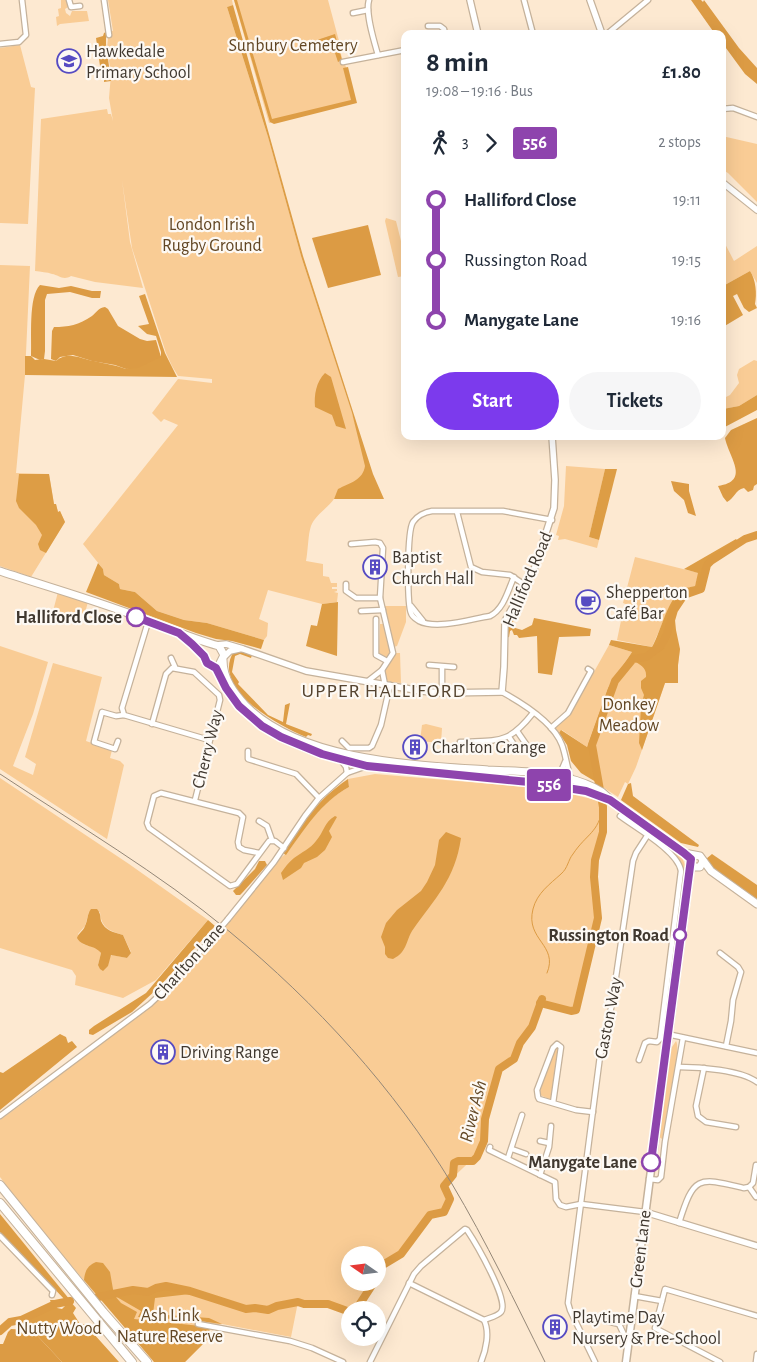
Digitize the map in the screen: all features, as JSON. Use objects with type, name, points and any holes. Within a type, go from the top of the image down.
[{"type":"highway","points":[[0,1185],[103,1312],[147,1362]]},
{"type":"highway","points":[[0,1203],[132,1362]]},
{"type":"main road","points":[[0,571],[126,612],[148,622],[222,648],[225,675],[243,703],[257,716],[273,726],[313,744],[350,754],[412,764],[542,773],[571,779],[602,795],[757,904]]},
{"type":"main road","points":[[179,633],[204,656],[207,663],[216,668],[234,700],[262,726],[281,737],[311,750],[340,759],[354,766],[552,785],[602,795]]},
{"type":"main road","points":[[204,656],[207,648],[215,645]]},
{"type":"main road","points":[[213,665],[217,665],[223,659]]},
{"type":"main road","points":[[571,779],[572,784],[586,791]]},
{"type":"main road","name":"Green Lane","points":[[624,1361],[629,1339],[654,1141],[664,1033],[688,877],[696,862]]},
{"type":"street","points":[[0,44],[19,42],[26,35],[27,30],[22,0]]},
{"type":"street","points":[[69,0],[71,7],[80,6]]},
{"type":"street","points":[[104,0],[109,36]]},
{"type":"street","points":[[370,0],[368,10],[371,32],[378,56]]},
{"type":"street","points":[[470,0],[477,30]]},
{"type":"street","points":[[524,0],[532,30]]},
{"type":"street","points":[[590,0],[601,30]]},
{"type":"street","points":[[612,30],[648,0]]},
{"type":"street","points":[[353,13],[368,10]]},
{"type":"street","points":[[428,26],[440,26],[444,30]]},
{"type":"street","points":[[343,62],[401,51]]},
{"type":"street","points":[[726,109],[733,108],[757,117]]},
{"type":"street","points":[[726,185],[757,210]]},
{"type":"street","name":"Halliford Road","points":[[502,692],[505,621],[535,566],[552,520],[556,495],[552,440]]},
{"type":"street","points":[[514,577],[501,607],[496,613],[490,616],[436,625],[425,623],[414,617],[411,613],[409,535],[412,524],[418,517],[428,512],[503,511],[552,520]]},
{"type":"street","points":[[457,512],[471,567],[476,570],[507,574],[526,585]]},
{"type":"street","points":[[351,544],[375,542],[380,543],[383,548],[380,598],[393,653],[382,670],[368,681]]},
{"type":"street","points":[[346,584],[346,591],[356,598],[380,598]]},
{"type":"street","points":[[362,610],[383,610]]},
{"type":"street","points":[[376,619],[376,653],[377,656],[387,661]]},
{"type":"street","points":[[124,715],[122,708],[148,622]]},
{"type":"street","points":[[215,645],[226,644],[306,671],[387,685],[442,693],[502,692],[533,712],[551,728],[562,744],[571,779]]},
{"type":"street","points":[[223,659],[230,651],[243,649]]},
{"type":"street","points":[[152,724],[166,674],[175,667],[171,658]]},
{"type":"street","points":[[428,665],[454,667]]},
{"type":"street","name":"Cherry Way","points":[[175,667],[194,672],[219,695],[220,700],[195,800]]},
{"type":"street","points":[[442,667],[442,693]]},
{"type":"street","points":[[551,728],[568,713],[591,671],[588,669]]},
{"type":"street","points":[[342,741],[350,748],[369,748],[378,736],[387,685],[382,670]]},
{"type":"street","points":[[118,741],[115,751],[94,742],[102,712],[116,716],[124,715],[209,740]]},
{"type":"street","points":[[460,742],[495,741],[509,737],[517,731],[533,712]]},
{"type":"street","points":[[509,737],[517,749],[520,750],[526,746],[517,731]]},
{"type":"street","points":[[248,751],[248,759],[299,776],[319,798]]},
{"type":"street","points":[[350,754],[355,757],[354,766]]},
{"type":"street","points":[[340,759],[346,767],[347,774]]},
{"type":"street","points":[[552,785],[559,776],[566,760]]},
{"type":"street","name":"Charlton Lane","points":[[0,1116],[150,1004],[178,977],[284,848],[319,798],[354,766]]},
{"type":"street","points":[[259,853],[241,850],[238,845],[243,821],[242,814],[195,800],[160,793],[156,794],[153,798],[147,826],[230,886],[237,884],[266,844],[272,840]]},
{"type":"street","name":"Green Lane","points":[[620,816],[672,855],[678,862],[681,871],[664,1033]]},
{"type":"street","points":[[259,821],[267,826],[272,840],[284,848]]},
{"type":"street","points":[[636,828],[640,821]]},
{"type":"street","name":"Gaston Way","points":[[594,1362],[568,1305],[600,1056],[612,1004],[633,861],[647,836]]},
{"type":"street","points":[[720,953],[738,967],[741,972],[733,1000],[726,1046]]},
{"type":"street","points":[[639,1060],[645,1043],[649,1041],[658,1042],[664,1033],[757,1053]]},
{"type":"street","points":[[649,1179],[658,1180],[661,1177],[665,1142],[683,1038]]},
{"type":"street","points":[[553,1103],[561,1047],[557,1044],[553,1048],[536,1092],[539,1099],[576,1110],[593,1112]]},
{"type":"street","points":[[679,1067],[704,1068],[745,1075],[757,1082]]},
{"type":"street","points":[[704,1068],[696,1106],[698,1116],[706,1122],[736,1127]]},
{"type":"street","points":[[508,1158],[522,1115]]},
{"type":"street","points":[[540,1175],[549,1143],[551,1126]]},
{"type":"street","points":[[540,1141],[549,1143]]},
{"type":"street","points":[[654,1141],[665,1142]]},
{"type":"street","points":[[490,1147],[489,1150],[555,1182],[556,1199],[560,1205],[566,1207],[581,1204],[645,1212],[757,1246]]},
{"type":"street","points":[[512,1149],[526,1154]]},
{"type":"street","points":[[749,1188],[753,1183],[756,1165]]},
{"type":"street","points":[[679,1223],[687,1197],[697,1185],[713,1181],[749,1188]]},
{"type":"street","points":[[749,1188],[756,1197]]},
{"type":"street","points":[[370,1362],[409,1283],[421,1266],[465,1229],[468,1230],[482,1255],[503,1303],[500,1313],[484,1320]]},
{"type":"street","points":[[0,1236],[50,1288],[53,1292],[52,1295]]},
{"type":"street","points":[[409,1283],[484,1320],[486,1340],[481,1362]]},
{"type":"street","points":[[720,1362],[655,1328],[666,1288],[757,1316]]},
{"type":"street","points":[[634,1296],[662,1301]]},
{"type":"street","points":[[606,1321],[619,1324],[631,1319]]},
{"type":"street","points":[[198,1324],[290,1341],[312,1348],[343,1362]]},
{"type":"street","points":[[619,1324],[625,1338],[629,1339]]},
{"type":"street","points":[[756,1362],[757,1354]]},
{"type":"green space","points":[[61,0],[68,0],[68,7],[65,9],[66,13],[70,16],[72,11],[87,11],[89,21],[60,24],[57,26],[56,17],[59,16],[58,9],[61,8]]},
{"type":"green space","name":"London Irish Rugby Ground","points":[[108,0],[232,0],[233,5],[227,7],[268,137],[301,256],[372,481],[336,495],[331,503],[316,517],[310,529],[306,561],[323,564],[323,576],[329,577],[331,583],[337,583],[337,587],[332,587],[332,589],[337,589],[334,592],[338,593],[337,602],[322,604],[268,590],[259,619],[268,623],[267,636],[264,640],[207,623],[184,620],[157,611],[135,592],[120,589],[119,584],[104,575],[103,569],[83,544],[178,425],[164,419],[161,422],[152,413],[178,379],[212,383],[212,379],[178,376],[166,353],[132,248],[122,180],[130,242],[143,288],[95,282],[71,276],[63,278],[35,271],[41,119],[107,109],[113,121],[109,98],[111,74],[107,48],[109,30],[113,31]]},
{"type":"green space","name":"Sunbury Cemetery","points":[[234,0],[328,0],[343,62],[355,101],[269,123]]},
{"type":"green space","points":[[234,0],[237,0],[272,119],[351,100],[343,68],[348,67],[357,103],[274,124],[270,122]]},
{"type":"green space","points":[[233,5],[303,256],[373,474],[384,499],[334,499],[338,489],[362,475],[365,466],[352,413],[301,256],[268,137],[227,7]]},
{"type":"green space","points":[[106,32],[111,81],[104,82],[102,80],[96,38],[103,36]]},
{"type":"green space","points":[[335,34],[342,60],[338,62],[331,41],[300,49],[299,46]]},
{"type":"green space","points":[[20,45],[31,87],[35,88],[28,224],[0,223],[0,48]]},
{"type":"green space","points":[[726,137],[757,144],[757,202],[726,172]]},
{"type":"green space","points":[[386,218],[396,221],[401,241],[401,277],[398,277],[385,221]]},
{"type":"green space","points":[[726,246],[734,261],[757,246],[757,283],[750,271],[726,284]]},
{"type":"green space","points":[[0,265],[30,266],[25,375],[16,473],[49,474],[54,504],[56,504],[58,512],[60,511],[65,522],[31,577],[0,566]]},
{"type":"green space","points":[[750,271],[755,283],[755,304],[757,308],[749,312],[744,308],[737,294],[733,296],[743,315],[726,325],[726,284]]},
{"type":"green space","points":[[145,294],[165,353],[177,377],[25,375],[25,356],[31,356],[35,360],[56,361],[65,356],[75,356],[126,369],[161,356],[156,336],[147,334],[138,326],[149,324],[139,296]]},
{"type":"green space","points":[[754,360],[757,361],[757,395],[739,406],[726,408],[726,397],[730,395],[739,383],[737,375],[739,369]]},
{"type":"green space","points":[[757,395],[757,410],[726,426],[726,408],[739,406]]},
{"type":"green space","points":[[566,466],[605,469],[589,537],[599,540],[597,548],[565,539],[558,540],[559,536],[556,535],[564,506]]},
{"type":"green space","points":[[605,469],[617,469],[599,540],[589,537]]},
{"type":"green space","points":[[19,474],[49,474],[54,504],[56,504],[58,512],[60,511],[65,522],[46,553],[40,550],[38,544],[42,535],[36,525],[19,508],[16,501]]},
{"type":"green space","points":[[736,539],[740,544],[729,549],[707,565],[701,589],[684,595],[674,610],[680,649],[678,683],[665,683],[642,750],[639,743],[641,706],[644,695],[641,681],[646,677],[646,674],[642,667],[633,660],[646,658],[661,647],[659,645],[645,656],[632,657],[615,680],[610,689],[602,711],[599,727],[591,745],[596,782],[581,773],[571,761],[567,745],[559,733],[561,730],[587,747],[608,688],[632,652],[609,645],[611,640],[652,647],[669,606],[678,593],[695,586],[698,573],[684,569]]},
{"type":"green space","points":[[635,557],[699,573],[695,586],[683,589],[665,617],[652,647],[617,640],[622,616],[626,612],[628,605],[623,603]]},
{"type":"green space","points":[[98,563],[103,569],[104,575],[119,584],[120,589],[135,592],[157,611],[184,620],[207,623],[264,640],[261,649],[196,633],[86,592]]},
{"type":"green space","points":[[58,592],[88,602],[83,620],[67,616],[64,613],[62,618],[52,615]]},
{"type":"green space","points":[[338,602],[337,656],[306,646],[311,625],[317,626],[322,604]]},
{"type":"green space","points":[[384,606],[406,606],[406,622],[397,646],[394,647]]},
{"type":"green space","points":[[512,610],[515,613],[512,627],[522,630],[532,625],[534,618],[591,629],[590,636],[559,637],[552,675],[538,673],[537,636],[519,638],[517,635],[514,635],[512,630],[509,637],[506,638],[506,624]]},
{"type":"green space","points":[[380,624],[384,624],[390,649],[388,658],[379,654]]},
{"type":"green space","points":[[609,645],[632,652],[608,688],[587,747],[562,730],[559,733],[555,727],[571,713]]},
{"type":"green space","points":[[0,646],[48,662],[33,714],[13,766],[33,775],[36,764],[25,757],[53,663],[102,677],[86,741],[112,750],[110,758],[120,761],[124,765],[107,839],[0,769]]},
{"type":"green space","name":"Donkey Meadow","points":[[661,647],[680,649],[678,678],[665,683],[636,767],[628,784],[625,782],[618,797],[601,786],[595,754],[596,741],[617,684],[633,660],[646,658]]},
{"type":"green space","points":[[234,651],[241,651],[252,655],[251,658],[240,654],[235,656],[232,672],[239,682],[238,684],[268,715],[283,722],[285,705],[290,703],[286,724],[312,734],[311,736],[308,735],[306,737],[265,715],[250,704],[239,692],[231,679],[229,665]]},
{"type":"green space","points":[[396,653],[400,653],[401,683],[385,681],[384,670]]},
{"type":"green space","points":[[426,724],[442,728],[441,743],[420,741],[422,725]]},
{"type":"green space","name":"Ash Link Nature Reserve","points":[[375,774],[550,789],[602,803],[603,832],[595,860],[594,877],[598,918],[577,1007],[574,1011],[540,1003],[532,1027],[520,1043],[514,1059],[498,1068],[492,1084],[493,1088],[485,1119],[483,1149],[444,1186],[450,1199],[444,1212],[430,1215],[401,1254],[386,1263],[386,1246],[341,1246],[341,1291],[369,1291],[362,1301],[341,1301],[341,1309],[328,1304],[304,1304],[298,1302],[291,1337],[222,1324],[210,1327],[208,1339],[185,1362],[154,1362],[114,1295],[117,1293],[98,1297],[32,1219],[0,1177],[0,1120],[41,1090],[85,1051],[131,1018],[178,977],[274,862],[291,848],[318,812],[349,787],[348,779]]},
{"type":"green space","points":[[0,778],[129,864],[208,920],[156,980],[123,998],[75,985],[76,976],[72,970],[0,948]],"holes":[[[89,912],[100,912],[104,925],[114,932],[123,935],[131,952],[127,958],[112,955],[98,965],[101,953],[97,948],[83,944],[78,934],[85,926]]]},
{"type":"green space","points":[[348,779],[349,787],[330,800],[306,826],[286,855],[283,853],[304,821],[327,795]]},
{"type":"green space","points":[[631,783],[633,796],[699,845],[698,847],[681,843],[621,800],[628,784]]},
{"type":"green space","points":[[335,816],[337,817],[329,831],[332,837],[325,850],[317,857],[304,863],[301,868],[283,880],[281,873],[294,858],[314,844],[326,824]]},
{"type":"green space","points":[[642,827],[681,855],[685,865],[665,1022],[683,870],[676,856]]},
{"type":"green space","points":[[712,854],[757,885],[757,899],[712,868],[706,859]]},
{"type":"green space","points":[[259,861],[265,861],[267,865],[240,895],[236,895],[233,891],[255,869]]},
{"type":"green space","points":[[208,920],[215,926],[158,988],[132,1012],[93,1035],[89,1034],[89,1030],[94,1026],[146,993]]},
{"type":"green space","points":[[60,1034],[66,1037],[68,1043],[72,1041],[77,1047],[0,1110],[0,1072],[3,1073]]},
{"type":"green space","points":[[676,1041],[676,1071],[664,1138],[662,1139],[658,1136],[670,1050]]},
{"type":"green space","points":[[556,1046],[559,1047],[559,1050],[552,1098],[549,1099],[538,1094],[538,1090]]},
{"type":"green space","points":[[0,1214],[70,1300],[67,1302],[0,1232]]},
{"type":"green space","name":"Ash Link Nature Reserve","points":[[96,1262],[103,1263],[110,1272],[114,1295],[133,1290],[148,1292],[166,1286],[190,1291],[190,1294],[155,1298],[153,1314],[209,1318],[222,1324],[138,1317],[141,1311],[115,1296],[121,1303],[137,1312],[134,1319],[210,1327],[208,1339],[185,1362],[154,1362],[84,1280],[87,1269]]},
{"type":"green space","name":"Nutty Wood","points":[[50,1300],[54,1300],[57,1308],[62,1309],[70,1301],[76,1308],[73,1313],[80,1324],[85,1324],[119,1362],[62,1362],[32,1330],[20,1329],[18,1318],[51,1303]]},
{"type":"shaded area","points":[[691,0],[701,0],[703,2],[704,0],[726,30],[712,30]]},
{"type":"shaded area","points":[[726,30],[757,68],[757,84],[745,74],[726,48]]},
{"type":"shaded area","points":[[368,225],[381,275],[328,288],[312,238]]},
{"type":"shaded area","points":[[40,285],[59,288],[71,286],[101,291],[100,298],[92,298],[70,292],[47,294],[45,300],[45,351],[44,359],[40,360],[31,356],[31,319],[36,291]]},
{"type":"shaded area","points":[[105,307],[118,326],[140,339],[147,341],[156,340],[161,357],[138,368],[126,369],[73,355],[60,357],[56,361],[51,359],[52,331],[54,327],[78,323]]},
{"type":"shaded area","points":[[325,373],[331,377],[346,429],[336,426],[332,415],[315,407],[316,389]]},
{"type":"shaded area","points":[[757,418],[757,484],[753,490],[748,492],[744,488],[741,489],[727,502],[718,486],[734,479],[736,474],[726,440],[731,430]]},
{"type":"shaded area","points":[[671,481],[689,484],[696,516],[688,513],[684,500],[674,491]]},
{"type":"shaded area","points":[[446,832],[461,838],[454,866],[449,877],[412,931],[402,952],[393,959],[388,958],[385,954],[385,947],[381,937],[386,923],[397,910],[421,891],[427,882],[435,865],[439,840]]},
{"type":"shaded area","points":[[91,909],[97,909],[101,921],[107,929],[123,935],[131,953],[127,958],[111,955],[108,966],[103,971],[98,965],[101,953],[95,948],[82,943],[77,938],[86,924]]},
{"type":"shaded area","points":[[11,1329],[32,1330],[62,1362],[0,1362],[0,1344],[3,1344]]},
{"type":"waterway","name":"River Ash","points":[[540,1003],[571,1011],[576,1010],[598,918],[594,877],[595,860],[603,832],[603,807],[592,745],[615,681],[633,659],[646,657],[661,646],[667,634],[674,610],[684,595],[701,589],[707,565],[745,539],[757,535]]},
{"type":"waterway","points":[[547,973],[550,963],[549,956],[537,935],[532,920],[535,903],[544,889],[563,872],[578,847],[595,828],[603,807]]},
{"type":"waterway","name":"River Ash","points":[[386,1263],[401,1254],[430,1215],[444,1212],[450,1199],[444,1186],[453,1175],[454,1163],[458,1161],[473,1161],[477,1157],[484,1141],[485,1119],[499,1069],[514,1059],[520,1043],[532,1027],[542,999]]},
{"type":"waterway","name":"River Ash","points":[[98,1297],[133,1290],[148,1292],[166,1286],[190,1291],[246,1309],[268,1310],[277,1306],[298,1302],[304,1304],[328,1304],[341,1309]]},
{"type":"waterway","name":"River Ash","points":[[362,1301],[368,1291]]},
{"type":"waterway","name":"River Ash","points":[[0,1331],[10,1322],[21,1320],[55,1304],[70,1301]]},
{"type":"railway","points":[[0,774],[117,850],[203,910],[262,959],[352,1049],[405,1114],[452,1184],[545,1362]]},
{"type":"bus line","name":"556","points":[[136,617],[179,633],[204,656],[207,663],[216,668],[226,688],[239,706],[262,726],[281,737],[322,754],[367,766],[529,782],[594,793],[610,800],[691,859],[651,1162]]},
{"type":"place","name":"Hawkedale Primary School","points":[[69,61]]},
{"type":"place","name":"Baptist Church Hall","points":[[375,567]]},
{"type":"place","name":"Shepperton Café Bar","points":[[588,602]]},
{"type":"place","name":"Halliford Close","points":[[136,617]]},
{"type":"place","name":"Charlton Grange","points":[[415,747]]},
{"type":"place","name":"Russington Road","points":[[680,935]]},
{"type":"place","name":"Driving Range","points":[[163,1052]]},
{"type":"place","name":"Manygate Lane","points":[[651,1162]]},
{"type":"place","name":"Playtime Day Nursery & Pre-School","points":[[555,1327]]},
{"type":"district","name":"UPPER HALLIFORD","points":[[384,690]]}]
